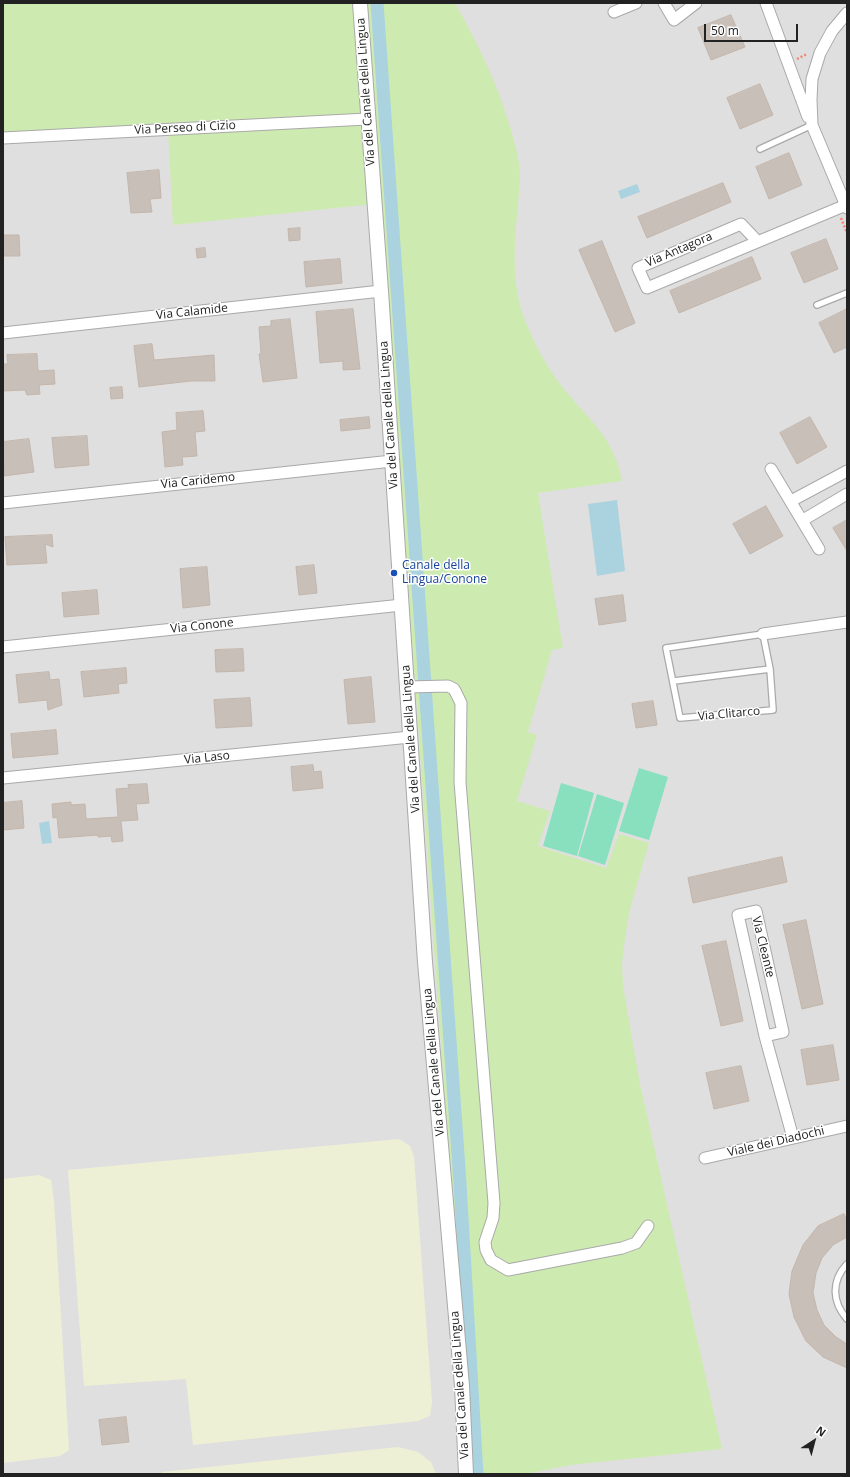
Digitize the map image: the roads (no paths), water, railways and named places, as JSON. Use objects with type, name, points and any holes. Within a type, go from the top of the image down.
[{"type":"street","name":"Via del Canale della Lingua","points":[[360,3],[402,605],[413,687],[410,738],[425,962],[462,1386],[466,1474]]},
{"type":"street","points":[[614,12],[636,3]]},
{"type":"street","points":[[664,3],[674,20],[696,3]]},
{"type":"street","points":[[766,3],[812,125],[846,207]]},
{"type":"street","points":[[812,125],[811,89],[817,61],[828,38],[847,13]]},
{"type":"street","name":"Via Perseo di Cizio","points":[[3,138],[367,119]]},
{"type":"street","name":"Via Antagora","points":[[757,241],[741,224],[638,268],[647,288],[757,241],[846,207]]},
{"type":"street","name":"Via Calamide","points":[[3,333],[381,291]]},
{"type":"street","name":"Via Caridemo","points":[[3,503],[392,461]]},
{"type":"street","points":[[771,470],[820,549]]},
{"type":"street","points":[[791,501],[847,470]]},
{"type":"street","points":[[803,520],[847,494]]},
{"type":"street","name":"Via Conone","points":[[3,647],[402,605]]},
{"type":"street","name":"Via Clitarco","points":[[763,634],[847,622]]},
{"type":"street","points":[[413,687],[440,685],[454,689],[461,703],[460,782],[494,1203],[493,1218],[485,1242],[486,1250],[491,1260],[508,1270],[622,1248],[636,1243],[648,1226]]},
{"type":"street","name":"Via Laso","points":[[3,778],[410,738]]},
{"type":"street","name":"Via Cleante","points":[[765,1036],[783,1032],[756,911],[738,915],[765,1036],[793,1138]]},
{"type":"street","name":"Viale dei Diadochi","points":[[705,1158],[847,1126]]},
{"type":"lane","points":[[760,149],[812,125]]},
{"type":"lane","points":[[817,305],[847,293]]},
{"type":"lane","name":"Via Clitarco","points":[[763,634],[770,669],[773,710],[680,718],[674,681],[666,648],[763,634]]},
{"type":"lane","points":[[674,681],[770,669]]},
{"type":"lane","points":[[847,1264],[836,1280],[835,1295],[838,1308],[847,1319]]},
{"type":"water","points":[[637,184],[640,192],[621,199],[618,191]]},
{"type":"water","points":[[617,500],[625,571],[597,576],[588,504]]},
{"type":"water","points":[[49,821],[52,843],[42,844],[39,823]]},
{"type":"waterway","points":[[377,3],[460,1183],[477,1474]]},
{"type":"place","name":"Canale della Lingua/Conone","points":[[394,573]]}]
